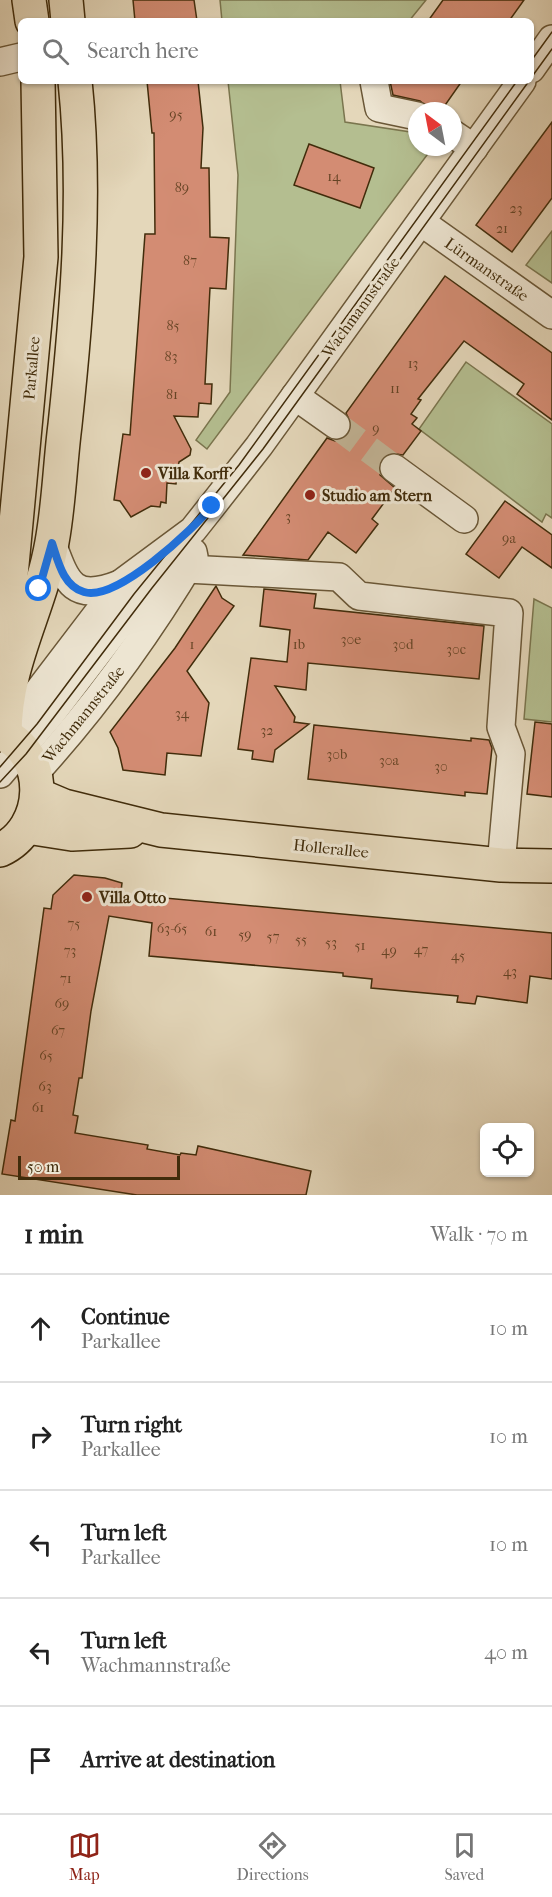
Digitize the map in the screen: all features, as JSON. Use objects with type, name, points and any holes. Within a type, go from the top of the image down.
[{"type":"main road","points":[[29,0],[32,18]]},
{"type":"main road","points":[[66,0],[68,18]]},
{"type":"main road","name":"Parkallee","points":[[0,653],[5,639],[3,619],[41,258],[38,84]]},
{"type":"main road","points":[[1,855],[27,826],[20,757],[5,705],[11,674],[52,543],[69,386],[78,257],[79,179],[75,84]]},
{"type":"main road","name":"Hollerallee","points":[[20,757],[64,806],[161,830],[501,865],[552,866]]},
{"type":"main road","name":"Hollerallee","points":[[27,826],[72,834],[161,830]]},
{"type":"main road","name":"Hollerallee","points":[[501,865],[552,877]]},
{"type":"street","points":[[534,65],[552,39]]},
{"type":"street","points":[[0,62],[18,58]]},
{"type":"street","points":[[375,84],[379,108],[408,114]]},
{"type":"street","name":"Wachmannstraße","points":[[20,757],[120,584],[193,530],[295,396],[422,222],[464,141],[519,84]]},
{"type":"street","name":"Lürmanstraße","points":[[422,222],[552,315]]},
{"type":"street","points":[[295,396],[336,426]]},
{"type":"street","points":[[394,468],[464,519]]},
{"type":"street","points":[[0,774],[20,757],[193,530]]},
{"type":"street","name":"Wachmannstraße","points":[[20,757],[107,686],[194,557],[193,530]]},
{"type":"street","points":[[52,543],[64,575],[71,585],[84,593],[101,592],[120,584]]},
{"type":"street","points":[[187,569],[339,577],[359,596],[509,613],[501,727],[511,754],[501,865]]},
{"type":"green space","points":[[220,0],[426,0],[411,18],[222,18]]},
{"type":"green space","points":[[228,84],[340,84],[345,122],[408,132],[408,156],[426,156],[207,449],[196,440],[230,392],[238,175]]},
{"type":"green space","points":[[552,231],[552,283],[526,265]]},
{"type":"green space","points":[[466,362],[552,424],[552,518],[546,514],[542,522],[419,429]]},
{"type":"green space","points":[[534,599],[552,608],[552,722],[524,719]]},
{"type":"building","points":[[133,0],[194,0],[197,18],[135,18]]},
{"type":"building","points":[[443,0],[524,0],[511,18],[430,18]]},
{"type":"building","points":[[147,84],[198,84],[203,128],[201,168],[209,168],[210,237],[229,238],[226,289],[210,288],[205,384],[212,384],[211,404],[199,403],[198,417],[174,416],[191,449],[190,455],[179,462],[176,484],[167,483],[166,503],[161,502],[160,507],[151,506],[131,517],[120,501],[114,500],[123,434],[130,435],[145,234],[155,234],[154,133],[152,133]]},
{"type":"building","points":[[391,84],[460,84],[447,102],[420,101],[393,95]]},
{"type":"building","points":[[552,122],[552,198],[512,252],[476,225]]},
{"type":"building","points":[[309,144],[374,168],[360,208],[294,185]]},
{"type":"building","points":[[445,276],[552,353],[552,420],[517,394],[524,384],[464,341],[418,399],[421,400],[411,414],[417,418],[412,424],[421,431],[403,455],[388,453],[381,459],[380,475],[395,488],[372,519],[378,524],[356,553],[328,532],[308,560],[243,555],[327,438],[335,441],[348,435],[352,426],[346,413]]},
{"type":"building","points":[[505,501],[552,535],[552,568],[522,547],[499,578],[466,554]]},
{"type":"building","points":[[216,586],[222,598],[234,606],[187,671],[209,703],[201,756],[167,753],[165,775],[123,770],[118,748],[110,732],[175,648]]},
{"type":"building","points":[[264,589],[316,594],[314,608],[484,626],[479,679],[308,663],[306,690],[275,686],[295,717],[294,722],[309,724],[275,750],[273,762],[252,759],[253,751],[238,749],[251,658],[287,662],[290,630],[260,626]]},
{"type":"building","points":[[535,722],[552,724],[552,797],[527,794]]},
{"type":"building","points":[[314,725],[471,741],[471,738],[489,740],[492,748],[487,794],[465,792],[465,796],[308,779]]},
{"type":"building","points":[[74,875],[105,878],[122,883],[120,899],[154,903],[154,897],[552,933],[552,979],[530,976],[527,1003],[477,996],[475,1004],[457,1002],[458,996],[371,988],[372,979],[343,976],[343,973],[149,956],[152,923],[109,916],[91,1011],[82,1078],[79,1078],[73,1115],[78,1116],[75,1133],[148,1145],[147,1149],[180,1155],[181,1153],[196,1155],[198,1146],[311,1171],[306,1195],[137,1195],[2,1174],[11,1120],[15,1121],[44,908],[51,909],[53,895]]},
{"type":"tunnel","points":[[336,425],[394,468]]},
{"type":"tram line","points":[[534,57],[552,32]]},
{"type":"tram line","points":[[534,74],[552,49]]},
{"type":"tram line","points":[[0,767],[37,724],[134,594],[239,465],[515,84]]},
{"type":"tram line","points":[[0,782],[26,754],[152,588],[263,449],[527,84]]},
{"type":"place","name":"Villa Korff","points":[[146,473]]},
{"type":"place","name":"Studio am Stern","points":[[310,495]]},
{"type":"place","name":"Villa Otto","points":[[87,897]]},
{"type":"route","points":[[39,589],[52,543],[64,575],[71,585],[84,593],[101,592],[120,584],[193,530],[212,506]]}]
